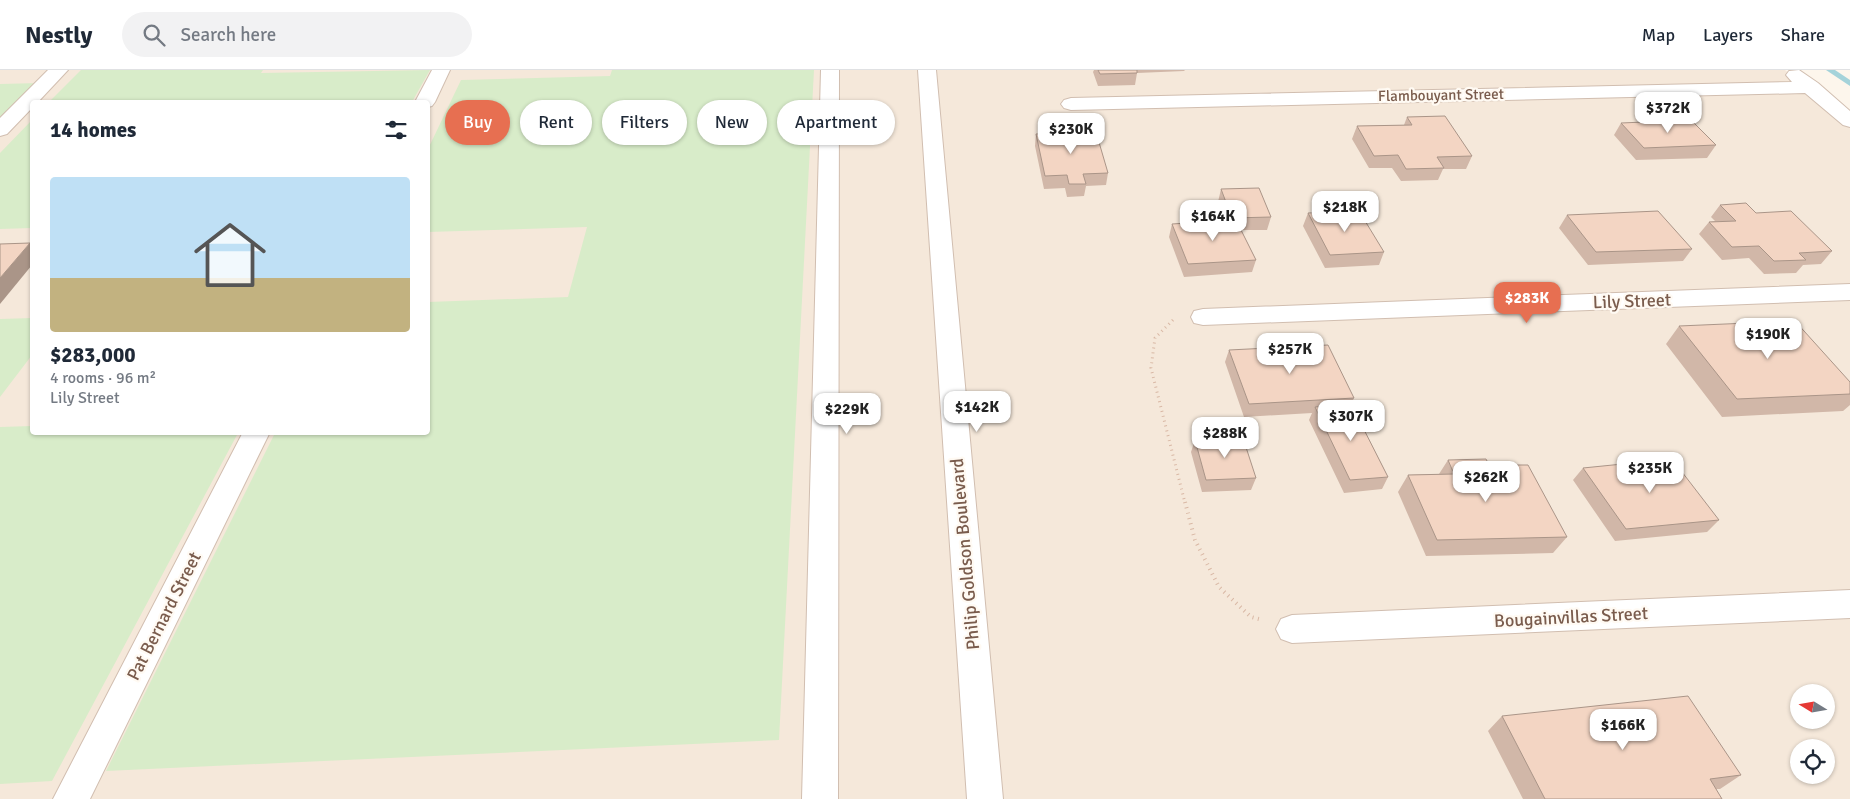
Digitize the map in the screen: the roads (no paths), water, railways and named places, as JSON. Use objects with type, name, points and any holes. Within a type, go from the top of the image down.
[{"type":"street","points":[[0,130],[59,70]]},
{"type":"street","points":[[426,100],[441,70]]},
{"type":"street","points":[[820,799],[830,70]]},
{"type":"street","name":"Philip Goldson Boulevard","points":[[927,70],[985,799]]},
{"type":"street","points":[[1790,70],[1850,121]]},
{"type":"street","name":"Flambouyant Street","points":[[1072,104],[1811,87]]},
{"type":"street","name":"Lily Street","points":[[1203,317],[1850,292]]},
{"type":"street","name":"Pat Bernard Street","points":[[71,799],[255,435]]},
{"type":"street","name":"Bougainvillas Street","points":[[1292,629],[1850,604]]},
{"type":"waterway","points":[[1830,70],[1850,84]]}]
